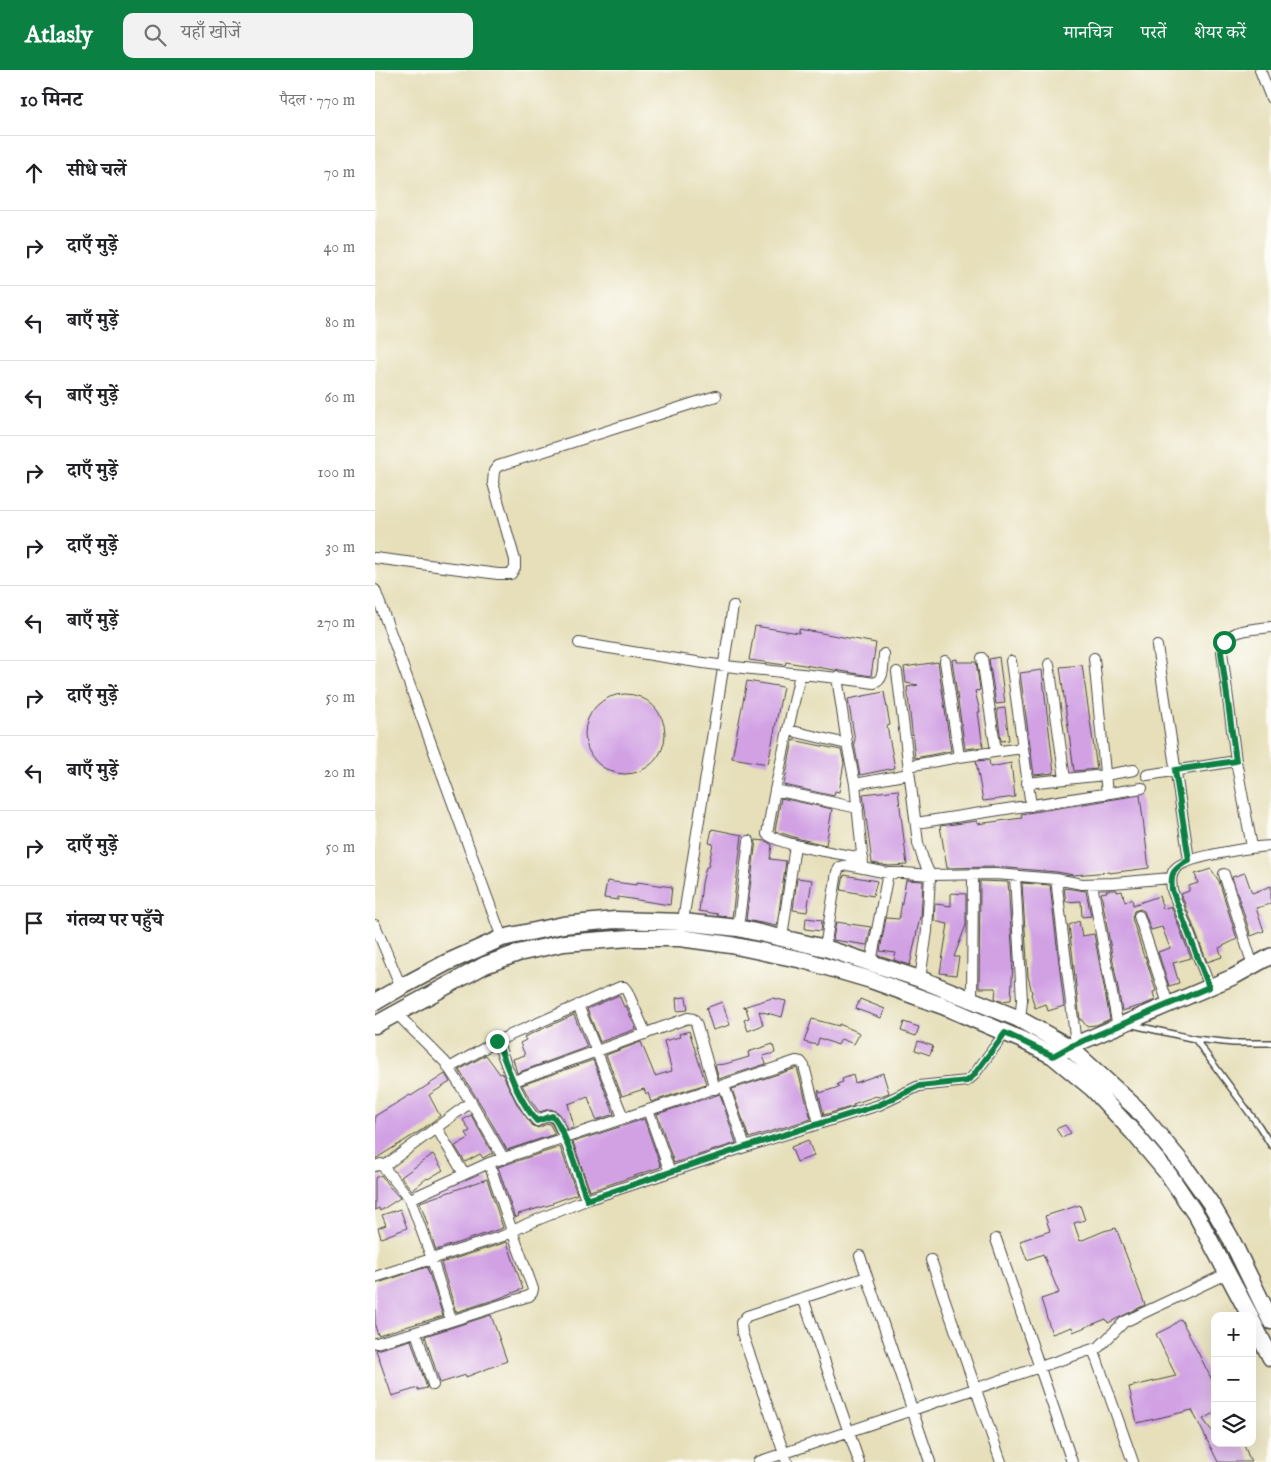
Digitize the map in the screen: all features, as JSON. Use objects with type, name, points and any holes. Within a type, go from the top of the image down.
[{"type":"main road","points":[[375,1002],[446,963],[502,938],[563,925],[615,920],[682,930],[731,945],[803,960],[871,980],[943,1006],[1053,1056],[1093,1089],[1169,1175],[1198,1218],[1248,1312]]},
{"type":"main road","points":[[375,1026],[485,965],[518,953],[564,943],[630,938],[682,930],[738,928],[825,948],[871,962],[919,978],[971,999],[1017,1018],[1073,1045],[1136,1108],[1182,1163],[1211,1204],[1230,1237],[1271,1321]]},
{"type":"main road","points":[[1256,1329],[1271,1358]]},
{"type":"street","points":[[1260,70],[1271,98]]},
{"type":"street","points":[[375,558],[498,574],[511,574],[515,568],[515,560],[493,483],[493,471],[498,466],[716,396]]},
{"type":"street","points":[[375,590],[502,938]]},
{"type":"street","points":[[682,930],[733,606]]},
{"type":"street","points":[[1251,847],[1236,761],[1221,652],[1224,642],[1233,634],[1271,627]]},
{"type":"street","points":[[579,643],[724,666],[837,677],[874,683],[878,682],[881,678],[884,654]]},
{"type":"street","points":[[1157,646],[1189,860]]},
{"type":"street","points":[[982,658],[996,751]]},
{"type":"street","points":[[1094,658],[1107,794]]},
{"type":"street","points":[[945,661],[959,757]]},
{"type":"street","points":[[1011,661],[1031,806]]},
{"type":"street","points":[[1049,664],[1065,779]]},
{"type":"street","points":[[897,672],[918,843],[930,875],[927,931],[919,978]]},
{"type":"street","points":[[800,674],[767,834],[773,839],[795,845],[863,858]]},
{"type":"street","points":[[837,677],[855,784],[863,869]]},
{"type":"street","points":[[788,730],[847,744]]},
{"type":"street","points":[[855,784],[959,757],[1022,748]]},
{"type":"street","points":[[1147,775],[1236,761]]},
{"type":"street","points":[[1027,783],[1134,770]]},
{"type":"street","points":[[916,823],[1142,788]]},
{"type":"street","points":[[775,790],[858,808]]},
{"type":"street","points":[[738,928],[749,841]]},
{"type":"street","points":[[782,938],[795,845]]},
{"type":"street","points":[[1209,987],[1172,890],[1171,878],[1176,868],[1189,860],[1251,847],[1271,846]]},
{"type":"street","points":[[825,948],[837,872],[840,867],[848,865],[888,873],[904,872],[930,875],[996,874],[1057,879],[1082,884],[1171,878]]},
{"type":"street","points":[[871,962],[888,873]]},
{"type":"street","points":[[1224,874],[1253,966]]},
{"type":"street","points":[[971,999],[973,875]]},
{"type":"street","points":[[1015,876],[1022,1000],[1021,1011],[1017,1018]]},
{"type":"street","points":[[1057,879],[1073,1045]]},
{"type":"street","points":[[1092,884],[1122,1025]]},
{"type":"street","points":[[1139,916],[1168,1004]]},
{"type":"street","points":[[375,926],[401,987]]},
{"type":"street","points":[[1053,1056],[1073,1045],[1233,977],[1271,956]]},
{"type":"street","points":[[449,1068],[497,1041],[620,987],[624,987],[627,991],[646,1034]]},
{"type":"street","points":[[578,1005],[623,1117]]},
{"type":"street","points":[[395,1014],[445,1062],[504,1158]]},
{"type":"street","points":[[514,1080],[688,1018],[693,1019],[745,1147]]},
{"type":"street","points":[[375,1277],[503,1236],[587,1200],[745,1147],[879,1105],[919,1086],[967,1081],[973,1076],[1005,1033]]},
{"type":"street","points":[[497,1041],[529,1112],[537,1121],[549,1116],[556,1118],[587,1200]]},
{"type":"street","points":[[410,1199],[489,1163],[790,1062],[801,1062],[804,1066],[819,1123]]},
{"type":"street","points":[[451,1320],[432,1259],[410,1199],[379,1166],[471,1102]]},
{"type":"street","points":[[648,1110],[670,1172]]},
{"type":"street","points":[[436,1127],[464,1174]]},
{"type":"street","points":[[376,1343],[529,1296],[532,1293],[533,1289],[511,1231],[489,1163]]},
{"type":"street","points":[[996,1239],[1072,1462]]},
{"type":"street","points":[[860,1256],[930,1462]]},
{"type":"street","points":[[931,1260],[1001,1462]]},
{"type":"street","points":[[759,1462],[785,1458],[849,1432],[1093,1349],[1099,1346],[1124,1322],[1228,1273]]},
{"type":"street","points":[[785,1458],[742,1333],[741,1323],[747,1316],[867,1276]]},
{"type":"street","points":[[803,1298],[859,1462]]},
{"type":"street","points":[[416,1332],[433,1385]]},
{"type":"street","points":[[1093,1349],[1133,1462]]},
{"type":"lane","points":[[1122,1025],[1195,1039],[1233,1043],[1271,1043]]},
{"type":"lane","points":[[1195,1039],[1271,1145]]},
{"type":"building","points":[[755,626],[799,633],[799,629],[876,643],[871,676],[786,662],[785,665],[749,660]]},
{"type":"building","points":[[999,657],[1005,703],[996,704],[989,659]]},
{"type":"building","points":[[957,659],[957,662],[976,662],[980,690],[975,691],[980,712],[978,712],[983,747],[965,749],[952,660]]},
{"type":"building","points":[[938,662],[951,751],[915,758],[907,687],[918,685],[906,683],[904,667]]},
{"type":"building","points":[[1082,665],[1097,769],[1074,771],[1060,667]]},
{"type":"building","points":[[1042,670],[1054,773],[1034,775],[1020,673]]},
{"type":"building","points":[[747,681],[783,687],[768,764],[732,758]]},
{"type":"building","points":[[884,692],[890,725],[887,726],[895,768],[860,775],[848,699]]},
{"type":"building","points":[[625,694],[640,697],[653,706],[662,719],[665,734],[662,749],[653,762],[640,771],[625,774],[610,771],[597,762],[588,749],[585,734],[588,719],[597,706],[610,697]]},
{"type":"building","points":[[1005,708],[1009,740],[1001,741],[997,709]]},
{"type":"building","points":[[793,740],[841,750],[844,763],[839,792],[835,791],[834,796],[784,785]]},
{"type":"building","points":[[989,760],[990,767],[1011,763],[1015,797],[983,801],[976,761]]},
{"type":"building","points":[[898,790],[907,865],[889,866],[872,863],[863,794]]},
{"type":"building","points":[[1140,795],[1149,868],[1074,875],[996,867],[947,868],[940,826],[977,821],[977,824],[1022,818],[1021,814]]},
{"type":"building","points":[[781,798],[832,809],[826,845],[775,831]]},
{"type":"building","points":[[712,829],[742,835],[732,917],[717,916],[718,914],[699,911],[702,883],[713,844],[709,843]]},
{"type":"building","points":[[756,840],[766,841],[772,845],[770,859],[786,861],[777,926],[746,920]]},
{"type":"building","points":[[1211,869],[1219,881],[1237,939],[1219,948],[1222,957],[1207,962],[1181,894],[1189,891],[1189,886],[1198,883],[1195,874]]},
{"type":"building","points":[[1245,873],[1252,893],[1271,886],[1271,904],[1256,908],[1264,931],[1251,936],[1232,877]]},
{"type":"building","points":[[844,875],[877,881],[873,896],[841,890]]},
{"type":"building","points":[[797,878],[812,880],[807,912],[793,910]]},
{"type":"building","points":[[906,880],[923,881],[921,918],[910,965],[894,960],[896,953],[880,951],[886,918],[899,919]]},
{"type":"building","points":[[607,881],[636,885],[637,882],[672,887],[670,905],[618,897],[618,900],[604,898]]},
{"type":"building","points":[[980,881],[1008,882],[1013,960],[1011,1000],[1000,1001],[995,998],[996,988],[979,988]]},
{"type":"building","points":[[1022,883],[1050,885],[1064,1006],[1048,1011],[1046,1004],[1035,1008],[1031,994],[1028,976]]},
{"type":"building","points":[[1064,888],[1086,891],[1091,916],[1082,917],[1081,901],[1066,902]]},
{"type":"building","points":[[1106,890],[1122,891],[1125,902],[1132,899],[1133,905],[1159,896],[1163,909],[1171,906],[1191,958],[1173,963],[1179,983],[1169,986],[1158,952],[1170,948],[1162,927],[1151,930],[1144,911],[1140,909],[1134,911],[1132,918],[1156,991],[1153,992],[1155,1000],[1122,1011],[1101,893],[1107,892]]},
{"type":"building","points":[[951,893],[966,894],[966,925],[954,957],[959,957],[956,975],[940,973],[948,924],[934,921],[935,904],[951,906]]},
{"type":"building","points":[[806,918],[822,920],[821,931],[805,929]]},
{"type":"building","points":[[1079,921],[1082,936],[1094,934],[1110,1019],[1096,1025],[1086,1026],[1080,1020],[1069,925]]},
{"type":"building","points":[[836,922],[871,927],[867,945],[833,940]]},
{"type":"building","points":[[619,995],[636,1029],[600,1042],[587,1009]]},
{"type":"building","points":[[686,997],[688,1010],[677,1011],[676,998]]},
{"type":"building","points":[[772,998],[786,1001],[782,1017],[759,1011],[763,1025],[748,1031],[744,1020],[749,1018],[746,1008],[743,1007]]},
{"type":"building","points":[[860,999],[885,1009],[881,1018],[856,1009]]},
{"type":"building","points":[[722,1002],[730,1025],[713,1030],[706,1008]]},
{"type":"building","points":[[574,1015],[587,1047],[517,1073],[513,1059],[525,1055],[520,1043],[526,1040],[524,1037]]},
{"type":"building","points":[[812,1019],[839,1026],[839,1024],[860,1033],[854,1044],[841,1039],[838,1045],[819,1038],[817,1045],[804,1042]]},
{"type":"building","points":[[904,1022],[919,1027],[916,1036],[901,1031]]},
{"type":"building","points":[[689,1031],[706,1084],[651,1102],[648,1093],[646,1094],[644,1089],[622,1096],[606,1055],[641,1042],[655,1076],[672,1071],[664,1041],[680,1037],[679,1034]]},
{"type":"building","points":[[918,1041],[933,1046],[930,1055],[915,1050]]},
{"type":"building","points":[[773,1044],[775,1053],[763,1056],[766,1064],[719,1079],[715,1065],[749,1057],[748,1052]]},
{"type":"building","points":[[486,1055],[500,1074],[502,1073],[518,1106],[532,1125],[538,1128],[549,1123],[555,1134],[507,1150],[459,1070]]},
{"type":"building","points":[[593,1060],[614,1114],[596,1120],[588,1097],[568,1104],[574,1127],[568,1130],[562,1116],[556,1111],[550,1109],[539,1112],[522,1085]]},
{"type":"building","points":[[797,1068],[811,1119],[749,1138],[732,1089]]},
{"type":"building","points":[[883,1073],[889,1093],[824,1115],[819,1090],[820,1093],[839,1087],[837,1084],[843,1082],[842,1079],[853,1075],[855,1083]]},
{"type":"building","points":[[445,1074],[450,1082],[429,1095],[440,1116],[375,1159],[375,1116]]},
{"type":"building","points":[[720,1094],[736,1143],[674,1163],[657,1114]]},
{"type":"building","points":[[471,1115],[493,1154],[483,1158],[480,1154],[465,1162],[455,1146],[469,1138],[466,1133],[470,1131],[463,1120]]},
{"type":"building","points":[[644,1119],[661,1167],[590,1191],[573,1142]]},
{"type":"building","points":[[1065,1125],[1071,1133],[1062,1138],[1056,1129]]},
{"type":"building","points":[[808,1140],[814,1156],[797,1162],[791,1147]]},
{"type":"building","points":[[560,1147],[577,1194],[553,1204],[518,1214],[519,1216],[515,1218],[498,1167]]},
{"type":"building","points":[[433,1154],[443,1170],[427,1178],[412,1190],[401,1177]]},
{"type":"building","points":[[381,1175],[400,1198],[380,1211],[379,1208],[375,1210],[375,1178]]},
{"type":"building","points":[[487,1179],[503,1228],[436,1250],[420,1202]]},
{"type":"building","points":[[1080,1205],[1085,1220],[1074,1223],[1080,1241],[1116,1228],[1145,1305],[1108,1323],[1106,1319],[1073,1332],[1072,1327],[1052,1334],[1041,1299],[1059,1293],[1043,1254],[1027,1260],[1020,1241],[1050,1231],[1045,1216]]},
{"type":"building","points":[[400,1209],[407,1228],[381,1238],[378,1228],[386,1225],[382,1215]]},
{"type":"building","points":[[507,1242],[523,1289],[456,1312],[441,1263]]},
{"type":"building","points":[[427,1267],[443,1316],[378,1335],[375,1326],[375,1284]]},
{"type":"building","points":[[491,1315],[507,1361],[466,1377],[466,1375],[440,1383],[425,1336]]},
{"type":"building","points":[[1181,1319],[1211,1378],[1211,1415],[1203,1419],[1211,1430],[1211,1447],[1245,1447],[1251,1462],[1218,1462],[1192,1410],[1137,1423],[1129,1387],[1176,1376],[1156,1334]]},
{"type":"building","points":[[411,1340],[427,1388],[418,1390],[418,1388],[392,1396],[376,1350]]},
{"type":"route","points":[[497,1041],[529,1112],[537,1121],[549,1116],[556,1118],[587,1200],[745,1147],[879,1105],[919,1086],[967,1081],[973,1076],[1005,1033],[1053,1056],[1069,1047],[1209,987],[1172,890],[1171,878],[1176,868],[1189,860],[1175,770],[1236,761],[1221,652],[1224,642]]}]
